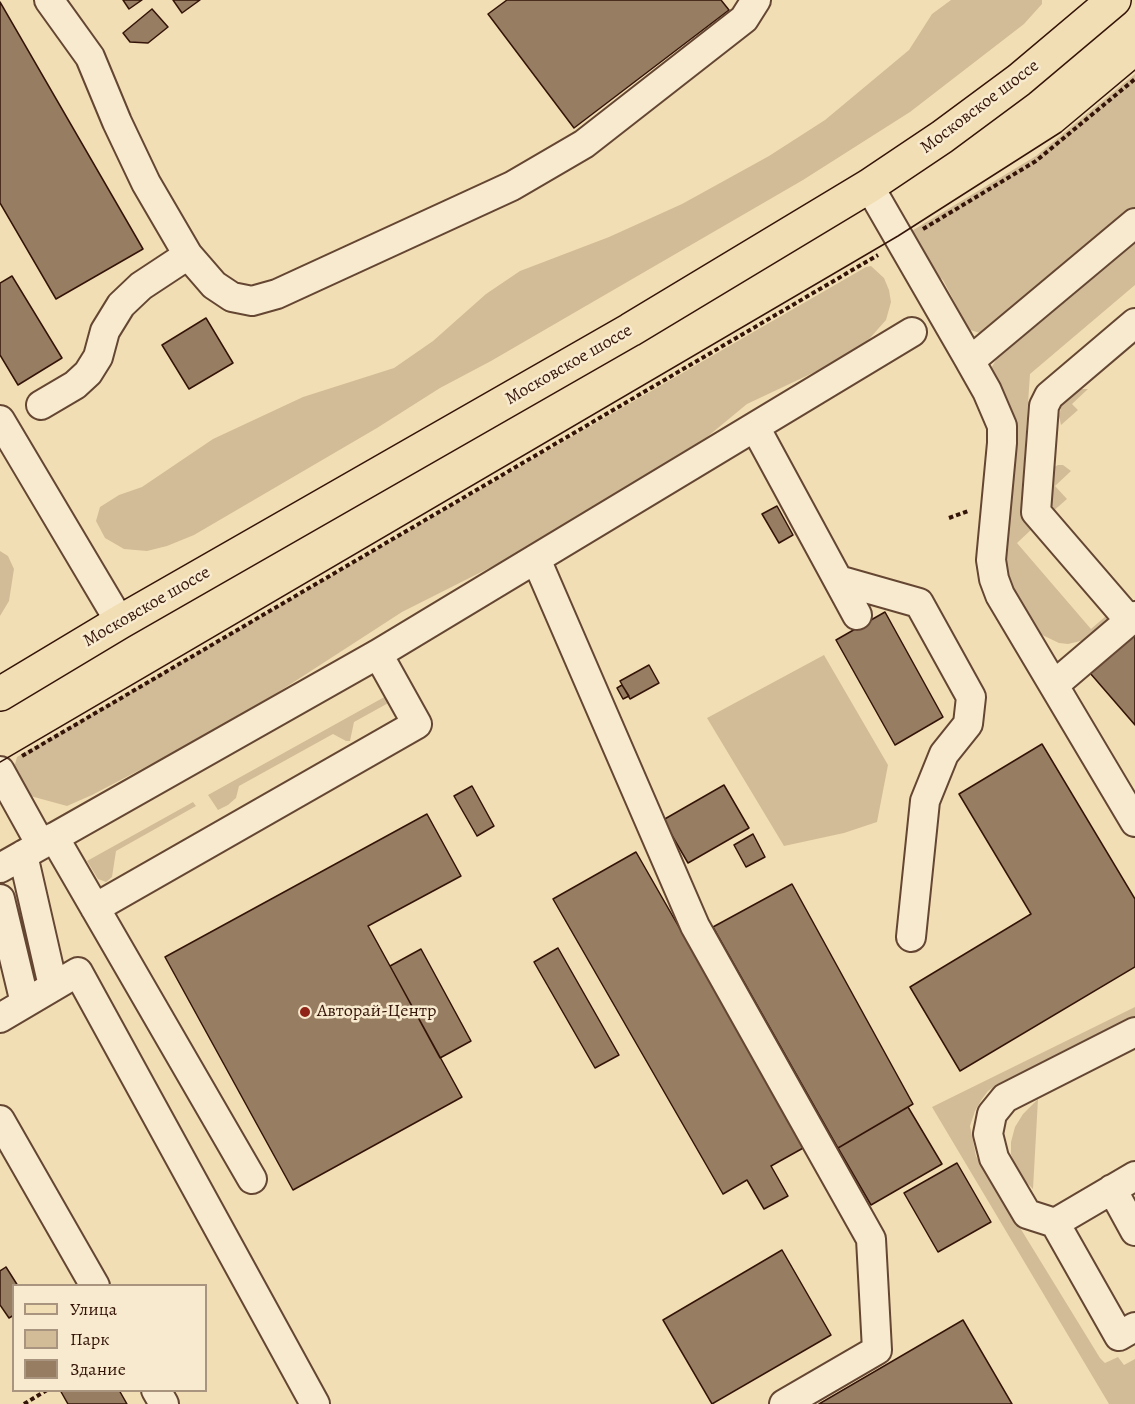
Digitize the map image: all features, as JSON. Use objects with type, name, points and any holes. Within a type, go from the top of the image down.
[{"type":"main road","name":"Московское шоссе","points":[[0,694],[120,622],[630,330],[869,186],[942,137],[1019,80],[1114,0]]},
{"type":"lane","points":[[49,0],[90,57],[146,183],[188,255],[214,285],[232,297],[252,301],[277,294],[512,186],[584,144],[744,19],[756,0]]},
{"type":"lane","points":[[869,186],[987,391],[1002,426],[991,560],[993,579],[1000,595],[1135,822]]},
{"type":"lane","points":[[970,361],[1135,223]]},
{"type":"lane","points":[[41,405],[75,385],[88,373],[98,357],[105,331],[121,305],[141,286],[188,255]]},
{"type":"lane","points":[[1054,685],[1132,619],[1036,512],[1044,406],[1049,396],[1135,322]]},
{"type":"lane","points":[[30,851],[378,654],[912,332]]},
{"type":"lane","points":[[0,420],[120,622]]},
{"type":"lane","points":[[755,427],[858,615]]},
{"type":"lane","points":[[536,559],[695,926],[871,1239],[877,1350],[784,1404]]},
{"type":"lane","points":[[838,580],[919,603],[971,697],[968,724],[944,754],[925,801],[911,937]]},
{"type":"lane","points":[[95,908],[417,724],[378,654]]},
{"type":"lane","points":[[10,764],[30,851],[53,986]]},
{"type":"lane","points":[[30,851],[95,908],[252,1179]]},
{"type":"lane","points":[[0,898],[25,1003]]},
{"type":"lane","points":[[0,1018],[78,972],[315,1404]]},
{"type":"lane","points":[[1135,1032],[1015,1091],[1001,1102],[992,1114],[988,1134],[990,1145],[1000,1167],[1027,1214],[1055,1223],[1119,1336],[1135,1327]]},
{"type":"lane","points":[[0,1120],[94,1284]]},
{"type":"lane","points":[[1055,1223],[1124,1183],[1135,1231]]},
{"type":"path","points":[[10,764],[1036,161],[1135,80]]},
{"type":"path","points":[[24,1404],[44,1392]]},
{"type":"green space","points":[[951,0],[1042,0],[1042,4],[1024,24],[910,112],[803,180],[491,361],[440,388],[377,428],[194,535],[147,551],[124,549],[105,538],[96,521],[100,507],[119,495],[142,487],[213,439],[303,397],[394,368],[433,341],[486,294],[520,271],[609,237],[682,204],[769,156],[825,120],[909,50],[932,14]]},
{"type":"green space","points":[[1135,74],[1135,208],[991,330],[980,333],[970,330],[943,280],[925,265],[910,232],[1036,156]]},
{"type":"green space","points":[[1135,242],[1135,285],[1030,374],[1021,507],[1033,528],[1017,543],[1091,629],[1106,616],[1108,621],[1089,639],[1068,644],[1059,643],[1038,633],[1006,583],[990,370],[996,360]]},
{"type":"green space","points":[[871,266],[884,278],[891,302],[886,320],[862,347],[747,404],[707,437],[606,500],[511,557],[402,612],[216,730],[67,806],[23,794],[14,768],[17,757]]},
{"type":"green space","points":[[1082,389],[1088,389],[1072,404],[1078,410],[1061,425],[1059,416],[1062,404],[1067,397]]},
{"type":"green space","points":[[1063,465],[1071,471],[1055,486],[1067,499],[1051,513],[1049,511],[1052,468]]},
{"type":"green space","points":[[0,551],[8,556],[14,569],[9,601],[0,616]]},
{"type":"green space","points":[[824,655],[888,765],[877,822],[844,833],[784,846],[707,718]]},
{"type":"green space","points":[[388,695],[392,701],[354,722],[350,741],[333,734],[239,786],[236,798],[218,810],[208,795]]},
{"type":"green space","points":[[193,802],[196,806],[116,851],[112,877],[106,882],[98,879],[87,861]]},
{"type":"green space","points":[[1135,1007],[1135,1017],[988,1091],[975,1111],[970,1126],[976,1156],[1100,1358],[1105,1363],[1118,1357],[1124,1365],[1135,1359],[1135,1404],[1109,1404],[932,1107]]},
{"type":"green space","points":[[1038,1099],[1033,1189],[1016,1168],[1011,1154],[1011,1142],[1015,1127],[1023,1114]]},
{"type":"building","points":[[123,0],[142,0],[129,9]]},
{"type":"building","points":[[173,0],[200,0],[182,13]]},
{"type":"building","points":[[507,0],[721,0],[729,10],[574,128],[488,14]]},
{"type":"building","points":[[0,2],[143,249],[56,299],[0,203]]},
{"type":"building","points":[[152,9],[168,27],[148,43],[130,42],[123,33]]},
{"type":"building","points":[[12,276],[62,358],[18,385],[0,355],[0,283]]},
{"type":"building","points":[[206,318],[233,363],[189,389],[162,345]]},
{"type":"building","points":[[777,506],[793,535],[779,543],[762,514]]},
{"type":"building","points":[[885,612],[943,717],[895,745],[836,640]]},
{"type":"building","points":[[1135,633],[1135,725],[1090,673]]},
{"type":"building","points":[[649,665],[659,683],[630,699],[620,681]]},
{"type":"building","points":[[622,685],[629,696],[623,699],[617,688]]},
{"type":"building","points":[[1042,744],[1135,899],[1135,967],[960,1071],[910,987],[1031,914],[959,794]]},
{"type":"building","points":[[724,785],[749,828],[688,863],[663,820]]},
{"type":"building","points":[[472,786],[494,826],[477,836],[454,796]]},
{"type":"building","name":"Авторай-Центр","points":[[427,814],[461,876],[368,926],[462,1097],[293,1190],[165,957]]},
{"type":"building","points":[[753,834],[765,857],[746,867],[734,845]]},
{"type":"building","points":[[636,852],[805,1147],[771,1166],[788,1196],[764,1209],[747,1180],[723,1194],[553,899]]},
{"type":"building","points":[[792,884],[913,1104],[838,1148],[713,927]]},
{"type":"building","points":[[558,948],[619,1055],[595,1068],[534,962]]},
{"type":"building","points":[[421,949],[471,1041],[440,1058],[390,966]]},
{"type":"building","points":[[908,1107],[942,1164],[871,1205],[838,1148]]},
{"type":"building","points":[[957,1163],[991,1222],[938,1252],[904,1193]]},
{"type":"building","points":[[782,1250],[831,1335],[712,1404],[663,1320]]},
{"type":"building","points":[[6,1267],[17,1284],[12,1284],[12,1316],[9,1318],[0,1305],[0,1271]]},
{"type":"building","points":[[963,1320],[1012,1404],[819,1404]]},
{"type":"building","points":[[61,1392],[120,1392],[127,1404],[68,1404]]},
{"type":"tram line","points":[[0,762],[898,236],[1061,132],[1135,70]]},
{"type":"place","name":"Авторай-Центр","points":[[305,1012]]}]
